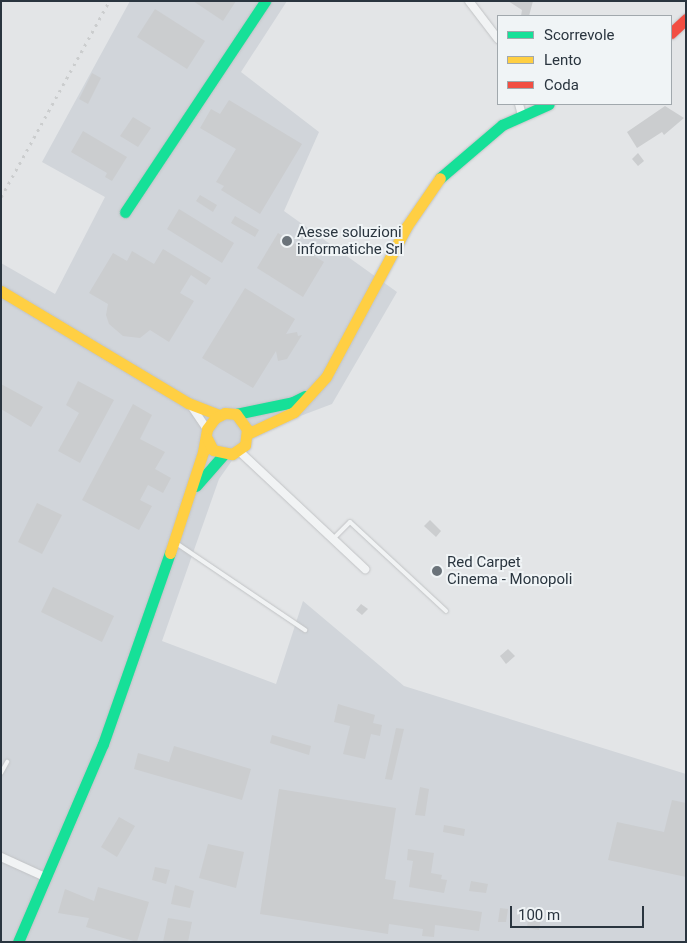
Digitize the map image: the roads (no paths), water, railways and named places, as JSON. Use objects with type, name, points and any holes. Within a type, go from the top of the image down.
[{"type":"street","points":[[125,212],[265,1]]},
{"type":"street","points":[[469,1],[497,38]]},
{"type":"street","points":[[672,32],[686,20]]},
{"type":"street","points":[[247,434],[294,412],[326,377],[429,190],[482,138],[520,109],[544,105]]},
{"type":"street","points":[[1,291],[188,403],[219,415],[236,414],[293,402],[311,393]]},
{"type":"street","points":[[188,403],[207,433],[213,450],[223,454]]},
{"type":"street","points":[[236,414],[246,425],[247,434],[239,451]]},
{"type":"street","points":[[18,942],[92,772],[174,542],[207,433],[219,415]]},
{"type":"street","points":[[189,495],[209,467],[223,454],[239,451]]},
{"type":"street","points":[[239,451],[365,569]]},
{"type":"street","points":[[1,857],[45,877]]},
{"type":"lane","points":[[333,539],[350,522],[446,611]]},
{"type":"lane","points":[[174,542],[305,630]]},
{"type":"lane","points":[[1,773],[7,762]]},
{"type":"railway","points":[[1,197],[109,1]]},
{"type":"place","name":"Aesse soluzioni informatiche Srl","points":[[287,241]]},
{"type":"place","name":"Red Carpet Cinema - Monopoli","points":[[437,571]]}]
